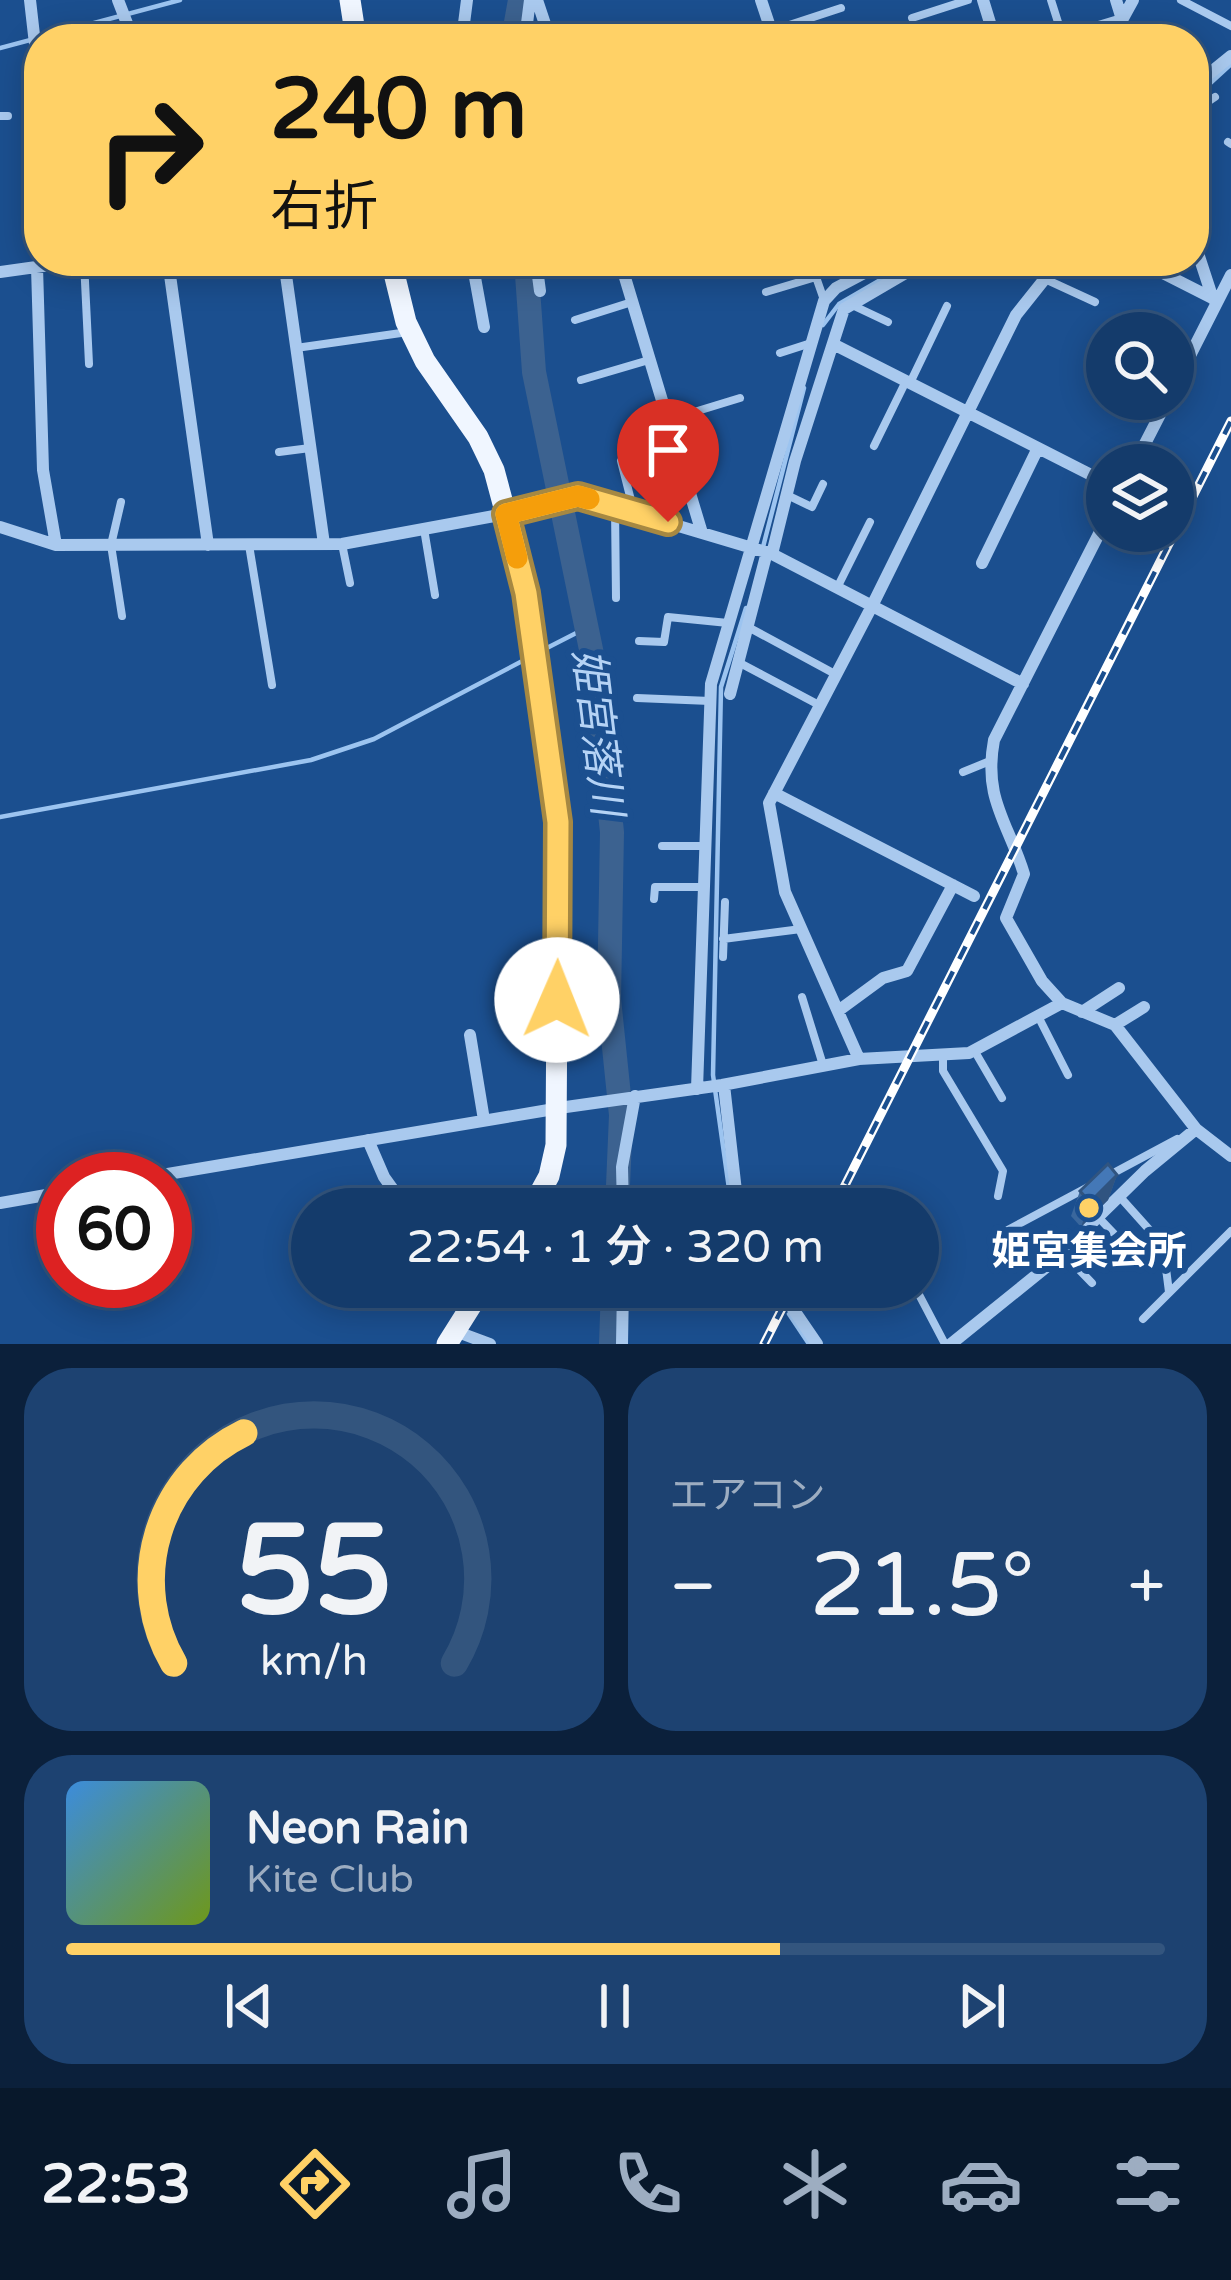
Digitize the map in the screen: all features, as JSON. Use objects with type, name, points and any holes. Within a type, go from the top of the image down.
[{"type":"main road","points":[[395,276],[411,332],[439,385],[478,437],[514,511],[558,822],[560,1108],[556,1145],[542,1188]]},
{"type":"main road","points":[[451,1337],[470,1308]]},
{"type":"street","points":[[1116,0],[1123,24]]},
{"type":"street","points":[[1108,24],[1122,20],[1133,0]]},
{"type":"street","points":[[1194,344],[1231,275]]},
{"type":"street","points":[[37,276],[43,470],[56,545]]},
{"type":"street","points":[[170,276],[208,544]]},
{"type":"street","points":[[286,276],[324,544]]},
{"type":"street","points":[[475,276],[484,327]]},
{"type":"street","points":[[538,276],[540,291]]},
{"type":"street","points":[[849,276],[850,280]]},
{"type":"street","points":[[700,1089],[710,701],[728,622],[824,301],[830,292],[858,276]]},
{"type":"street","points":[[730,694],[787,494],[849,303],[898,276]]},
{"type":"street","points":[[859,1059],[785,892],[769,803],[1016,315],[1047,276]]},
{"type":"street","points":[[1166,276],[1214,302]]},
{"type":"street","points":[[1205,276],[1214,302]]},
{"type":"street","points":[[624,277],[702,532]]},
{"type":"street","points":[[833,344],[1086,472]]},
{"type":"street","points":[[982,563],[1038,448]]},
{"type":"street","points":[[0,527],[56,545],[342,544],[578,496],[770,553],[1022,684]]},
{"type":"street","points":[[1090,552],[994,740],[990,761],[997,808],[1024,874],[1006,918],[1033,967],[1062,1004],[1114,1025],[1196,1129],[1231,1156]]},
{"type":"street","points":[[774,793],[974,896]]},
{"type":"street","points":[[838,1011],[883,978],[907,971],[953,885]]},
{"type":"street","points":[[1082,1012],[1119,988]]},
{"type":"street","points":[[192,1170],[859,1059],[944,1056],[974,1050],[1062,1004]]},
{"type":"street","points":[[1114,1025],[1144,1007]]},
{"type":"street","points":[[470,1034],[484,1120]]},
{"type":"street","points":[[723,1085],[735,1188]]},
{"type":"street","points":[[622,1188],[633,1096]]},
{"type":"street","points":[[948,1344],[1063,1252],[1196,1129]]},
{"type":"street","points":[[368,1140],[392,1188]]},
{"type":"street","points":[[0,1203],[36,1197]]},
{"type":"street","points":[[622,1344],[623,1308]]},
{"type":"street","points":[[792,1308],[817,1344]]},
{"type":"street","points":[[451,1337],[490,1344]]},
{"type":"lane","points":[[912,18],[968,0]]},
{"type":"lane","points":[[1181,0],[1231,26]]},
{"type":"lane","points":[[801,24],[842,8]]},
{"type":"lane","points":[[1209,102],[1215,98]]},
{"type":"lane","points":[[78,276],[89,364]]},
{"type":"lane","points":[[766,292],[816,277],[824,301]]},
{"type":"lane","points":[[1045,279],[1095,302]]},
{"type":"lane","points":[[574,320],[632,302]]},
{"type":"lane","points":[[849,303],[888,322]]},
{"type":"lane","points":[[874,446],[947,306]]},
{"type":"lane","points":[[296,347],[411,332]]},
{"type":"lane","points":[[780,353],[811,343]]},
{"type":"lane","points":[[581,380],[650,360]]},
{"type":"lane","points":[[668,420],[740,398]]},
{"type":"lane","points":[[634,512],[621,461],[676,445]]},
{"type":"lane","points":[[279,452],[310,448]]},
{"type":"lane","points":[[787,494],[812,507],[823,484]]},
{"type":"lane","points":[[121,502],[111,545],[122,616]]},
{"type":"lane","points":[[615,507],[616,598]]},
{"type":"lane","points":[[837,588],[870,522]]},
{"type":"lane","points":[[424,529],[436,595]]},
{"type":"lane","points":[[342,544],[350,583]]},
{"type":"lane","points":[[249,545],[272,685]]},
{"type":"lane","points":[[639,641],[664,642],[668,616],[728,622]]},
{"type":"lane","points":[[747,627],[836,674]]},
{"type":"lane","points":[[738,662],[820,706]]},
{"type":"lane","points":[[637,698],[710,701]]},
{"type":"lane","points":[[963,772],[990,761]]},
{"type":"lane","points":[[662,846],[704,846]]},
{"type":"lane","points":[[654,899],[655,887],[702,887]]},
{"type":"lane","points":[[723,957],[725,902]]},
{"type":"lane","points":[[723,939],[801,929]]},
{"type":"lane","points":[[802,998],[823,1066]]},
{"type":"lane","points":[[1039,1018],[1069,1075]]},
{"type":"lane","points":[[974,1050],[1002,1098]]},
{"type":"lane","points":[[944,1056],[943,1071],[1003,1171],[998,1196]]},
{"type":"lane","points":[[1004,1232],[1196,1129]]},
{"type":"lane","points":[[1120,1197],[1163,1246],[1168,1293]]},
{"type":"lane","points":[[1099,1217],[1142,1263]]},
{"type":"lane","points":[[1143,1318],[1231,1232]]},
{"type":"lane","points":[[1063,1252],[1092,1283]]},
{"type":"lane","points":[[927,1308],[948,1344]]},
{"type":"lane","points":[[968,1331],[978,1344]]},
{"type":"building","points":[[1108,1164],[1117,1175],[1090,1202],[1080,1191]]},
{"type":"waterway","points":[[90,24],[180,0]]},
{"type":"waterway","name":"姫宮落川","points":[[516,24],[520,0]]},
{"type":"waterway","points":[[0,48],[24,42]]},
{"type":"waterway","points":[[1209,84],[1230,65]]},
{"type":"waterway","name":"姫宮落川","points":[[527,276],[534,372],[594,664],[612,832],[609,999],[621,1115],[618,1188]]},
{"type":"waterway","points":[[823,325],[839,304],[887,276]]},
{"type":"waterway","points":[[762,551],[804,388]]},
{"type":"waterway","points":[[729,1188],[713,1075],[721,687],[746,608]]},
{"type":"waterway","points":[[543,650],[586,628]]},
{"type":"waterway","points":[[0,817],[311,760],[374,739],[528,658]]},
{"type":"waterway","name":"姫宮落川","points":[[611,1344],[612,1308]]},
{"type":"waterway","points":[[789,1314],[809,1344]]},
{"type":"railway","points":[[844,1188],[1231,421]]},
{"type":"railway","points":[[764,1344],[782,1308]]},
{"type":"slow traffic","points":[[517,558],[506,514],[578,496],[589,499]]},
{"type":"place","name":"姫宮集会所","points":[[1089,1208]]},
{"type":"route","points":[[557,1000],[558,822],[526,593],[506,514],[578,496],[668,522]]}]
